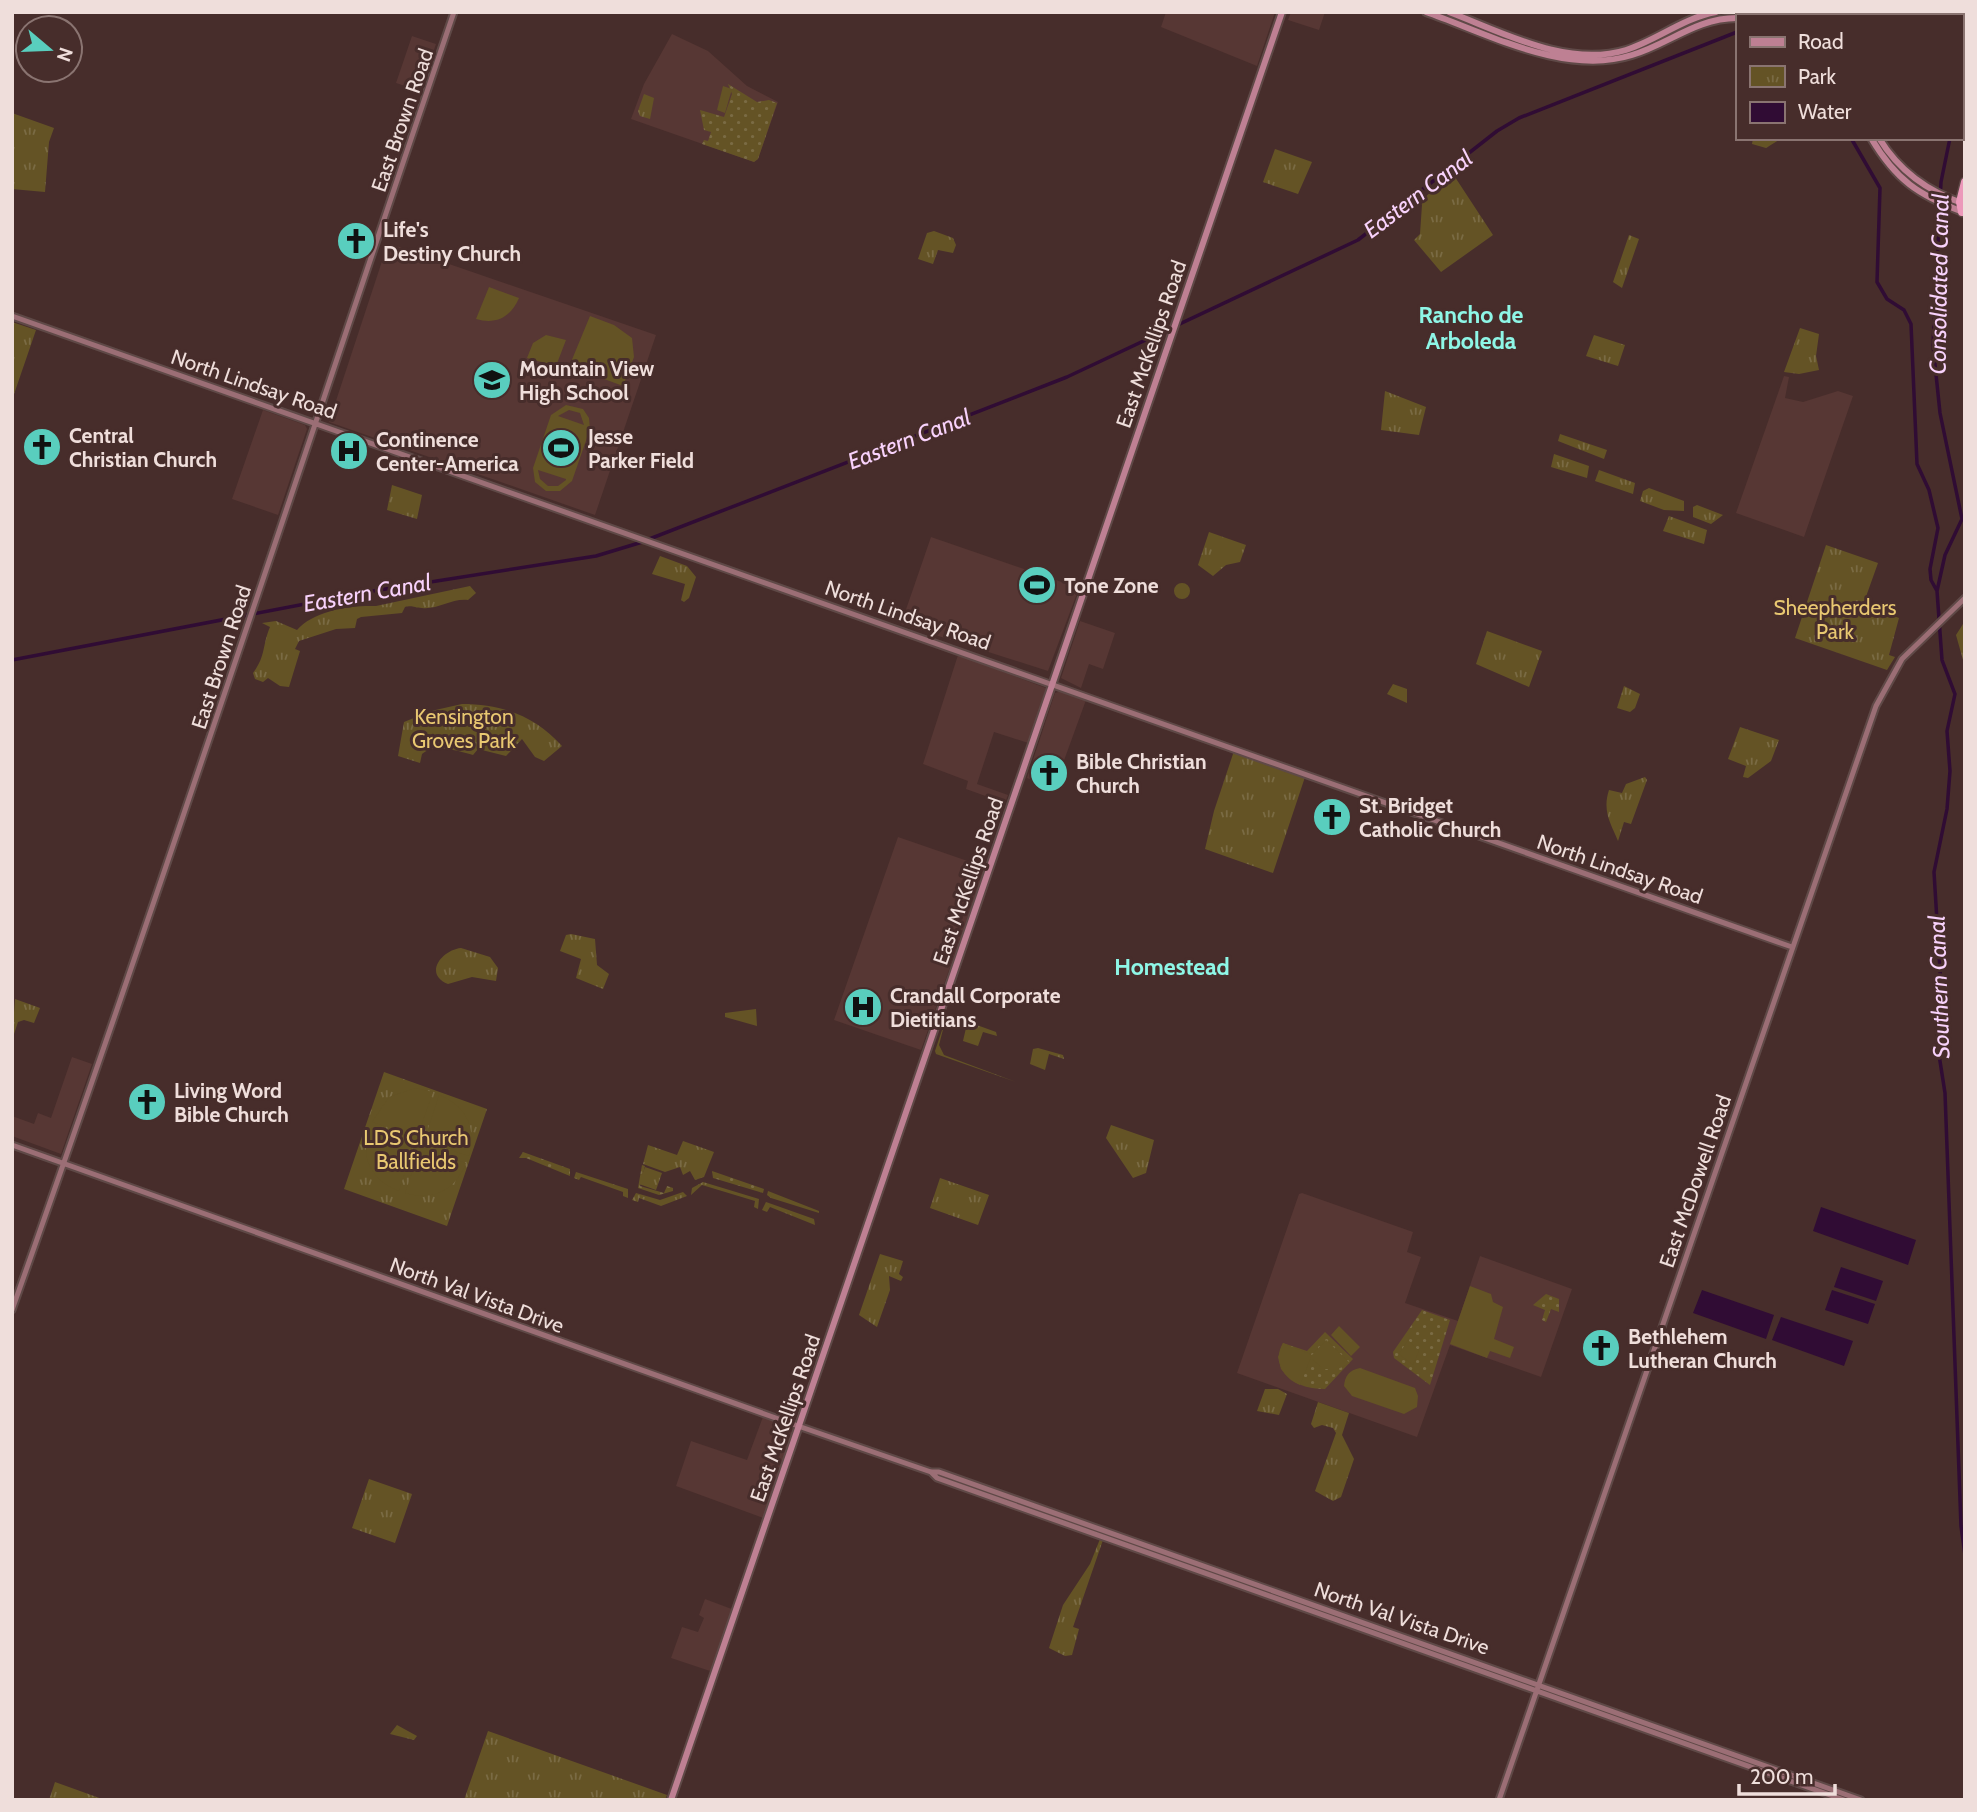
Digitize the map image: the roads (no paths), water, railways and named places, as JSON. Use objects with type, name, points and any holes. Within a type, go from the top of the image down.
[{"type":"highway","points":[[1963,207],[1965,182]]},
{"type":"main road","name":"East Brown Road","points":[[12,1310],[251,620],[454,12]]},
{"type":"main road","name":"East McKellips Road","points":[[671,1800],[801,1427],[1282,12]]},
{"type":"main road","points":[[1426,12],[1559,59],[1590,62],[1634,55],[1704,22],[1736,18]]},
{"type":"main road","points":[[1448,12],[1561,51],[1590,55],[1624,50],[1689,20],[1716,12]]},
{"type":"main road","points":[[1872,140],[1900,178],[1947,206],[1963,207]]},
{"type":"main road","points":[[1880,140],[1898,164],[1931,190],[1963,207]]},
{"type":"main road","name":"North Lindsay Road","points":[[12,316],[1792,947]]},
{"type":"main road","name":"East McDowell Road","points":[[1499,1800],[1880,696],[1902,659],[1965,598]]},
{"type":"main road","name":"North Val Vista Drive","points":[[12,1145],[931,1472],[937,1479],[1273,1592],[1860,1800]]},
{"type":"main road","name":"North Val Vista Drive","points":[[1538,1686],[1844,1800]]},
{"type":"water","points":[[1821,1207],[1916,1240],[1908,1265],[1813,1231]]},
{"type":"water","points":[[1841,1267],[1883,1281],[1876,1301],[1834,1287]]},
{"type":"water","points":[[1702,1290],[1774,1315],[1766,1339],[1693,1313]]},
{"type":"water","points":[[1832,1290],[1875,1304],[1868,1324],[1825,1310]]},
{"type":"water","points":[[1781,1317],[1853,1341],[1844,1366],[1772,1340]]},
{"type":"waterway","name":"Eastern Canal","points":[[12,660],[373,591],[596,556],[639,543],[1067,377],[1358,240],[1497,131],[1519,118],[1736,32]]},
{"type":"waterway","name":"Consolidated Canal","points":[[1963,67],[1965,61]]},
{"type":"waterway","name":"Eastern Canal","points":[[1852,140],[1880,188],[1877,282],[1887,299],[1904,310],[1911,324],[1917,464],[1929,490],[1938,528],[1930,569],[1931,580],[1937,591]]},
{"type":"waterway","name":"Southern Canal","points":[[1950,140],[1941,182],[1933,345],[1940,413],[1962,519],[1945,555],[1937,591],[1942,660],[1955,694],[1947,731],[1950,771],[1947,809],[1934,872],[1941,987],[1937,1042],[1945,1093],[1961,1526],[1965,1555]]},
{"type":"place","name":"Life's Destiny Church","points":[[356,241]]},
{"type":"place","name":"Mountain View High School","points":[[492,380]]},
{"type":"place","name":"Central Christian Church","points":[[42,447]]},
{"type":"place","name":"Jesse Parker Field","points":[[561,448]]},
{"type":"place","name":"Continence Center-America","points":[[349,451]]},
{"type":"place","name":"Tone Zone","points":[[1037,585]]},
{"type":"place","name":"Bible Christian Church","points":[[1049,773]]},
{"type":"place","name":"St. Bridget Catholic Church","points":[[1332,817]]},
{"type":"place","name":"Crandall Corporate Dietitians","points":[[863,1007]]},
{"type":"place","name":"Living Word Bible Church","points":[[147,1102]]},
{"type":"place","name":"Bethlehem Lutheran Church","points":[[1601,1348]]},
{"type":"district","name":"Rancho de Arboleda","points":[[1471,328]]},
{"type":"district","name":"Homestead","points":[[1172,967]]},
{"type":"park label","name":"Sheepherders Park","points":[[1835,619]]},
{"type":"park label","name":"Kensington Groves Park","points":[[464,728]]},
{"type":"park label","name":"LDS Church Ballfields","points":[[416,1149]]}]
